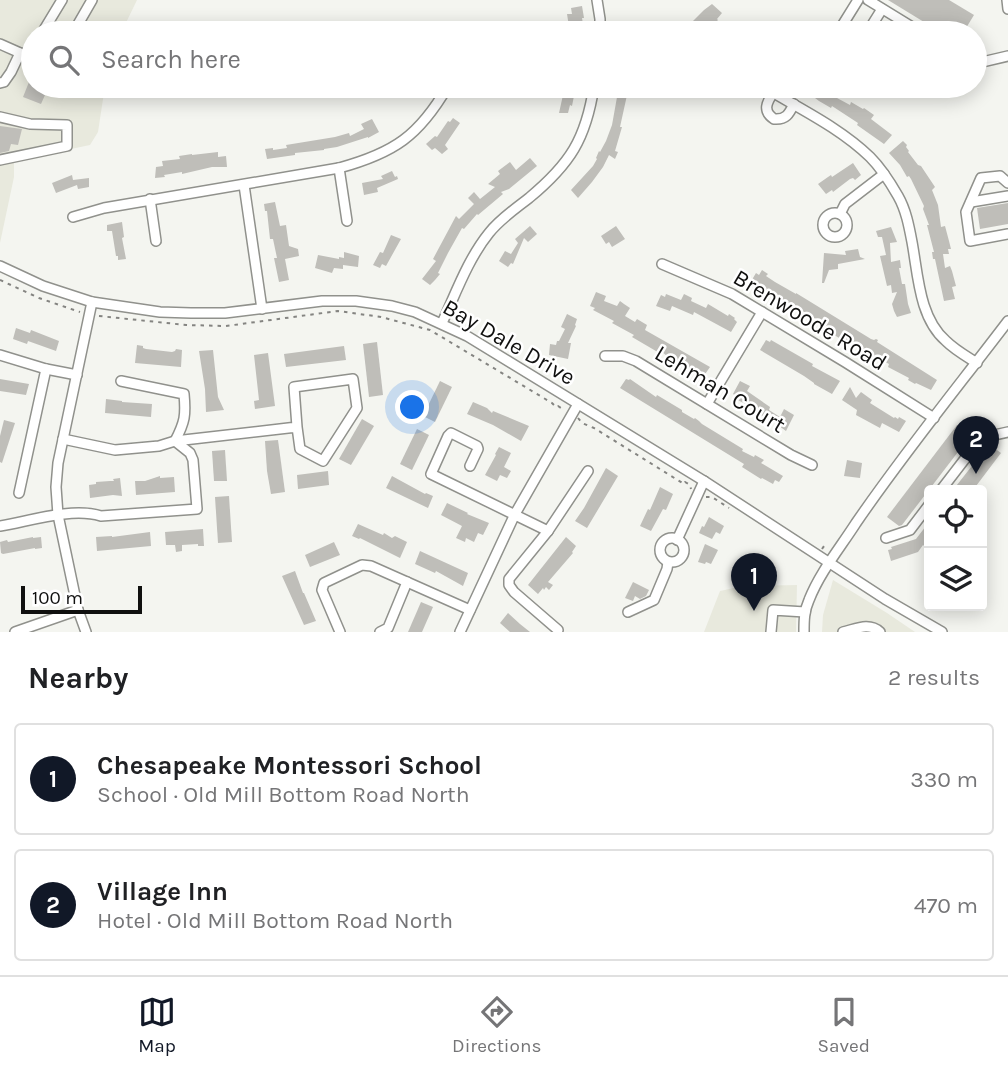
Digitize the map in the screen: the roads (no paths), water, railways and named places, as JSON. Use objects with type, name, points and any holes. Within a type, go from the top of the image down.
[{"type":"street","points":[[49,21],[62,0]]},
{"type":"street","points":[[80,21],[92,0]]},
{"type":"street","points":[[597,0],[600,21]]},
{"type":"street","points":[[845,21],[858,0]]},
{"type":"street","points":[[868,0],[902,21]]},
{"type":"street","points":[[1007,0],[1008,9]]},
{"type":"street","points":[[874,21],[882,9]]},
{"type":"street","points":[[0,44],[20,53],[11,72],[4,82],[0,83]]},
{"type":"street","points":[[987,61],[1008,56]]},
{"type":"street","points":[[73,217],[150,199],[339,168],[377,156],[411,135],[427,118],[440,98]]},
{"type":"street","points":[[442,323],[472,259],[491,230],[547,183],[569,159],[586,125],[592,98]]},
{"type":"street","points":[[770,98],[766,107],[767,113],[774,119],[783,119],[789,115],[794,104]]},
{"type":"street","points":[[783,98],[856,145],[884,174],[905,212],[924,306],[933,327],[944,341],[976,363]]},
{"type":"street","points":[[0,117],[30,124],[67,125],[67,146],[0,160]]},
{"type":"street","points":[[339,168],[346,221]]},
{"type":"street","points":[[840,214],[845,204],[884,174]]},
{"type":"street","points":[[1008,183],[1000,176],[981,178],[966,212],[970,242],[1008,234]]},
{"type":"street","points":[[244,185],[262,309]]},
{"type":"street","points":[[971,202],[1008,196]]},
{"type":"street","points":[[150,199],[156,240]]},
{"type":"street","name":"Brenwoode Road","points":[[662,264],[732,294],[934,418]]},
{"type":"street","name":"Bay Dale Drive","points":[[0,266],[43,286],[92,302],[160,312],[226,313],[322,302],[356,301],[415,312],[467,336],[704,481],[885,599],[942,632]]},
{"type":"street","points":[[86,632],[78,610],[58,515],[56,487],[58,463],[92,302]]},
{"type":"street","points":[[707,404],[762,312]]},
{"type":"street","points":[[804,632],[805,612],[814,587],[830,562],[892,471],[1008,321]]},
{"type":"street","points":[[0,355],[77,375]]},
{"type":"street","name":"Lehman Court","points":[[605,356],[623,356],[636,361],[812,465]]},
{"type":"street","points":[[19,493],[46,369]]},
{"type":"street","points":[[353,379],[357,408],[324,461],[300,449],[297,427],[294,387],[353,379]]},
{"type":"street","points":[[121,381],[184,394],[186,415],[175,441]]},
{"type":"street","points":[[460,632],[515,514],[578,404]]},
{"type":"street","points":[[63,439],[115,450],[297,427]]},
{"type":"street","points":[[945,485],[981,438],[1008,432]]},
{"type":"street","points":[[470,466],[477,446],[449,434],[431,474],[548,531]]},
{"type":"street","points":[[0,526],[88,512],[101,516],[197,509],[194,460],[190,453],[175,441]]},
{"type":"street","points":[[558,630],[514,592],[509,585],[509,579],[548,531],[588,471]]},
{"type":"street","points":[[677,540],[704,481]]},
{"type":"street","points":[[886,538],[910,530],[924,512]]},
{"type":"street","points":[[668,539],[677,540],[684,550],[682,556],[676,562],[668,562],[660,555],[660,547],[668,539]]},
{"type":"street","points":[[628,612],[654,600],[668,562]]},
{"type":"street","points":[[340,632],[322,590],[324,583],[362,565],[371,566],[470,610]]},
{"type":"street","points":[[380,632],[388,628],[407,582]]},
{"type":"street","points":[[15,632],[78,610]]},
{"type":"street","points":[[771,632],[774,610],[805,612]]},
{"type":"street","points":[[843,632],[867,626],[880,632]]},
{"type":"place","name":"Village Inn","points":[[976,474]]},
{"type":"place","name":"Chesapeake Montessori School","points":[[754,611]]}]
